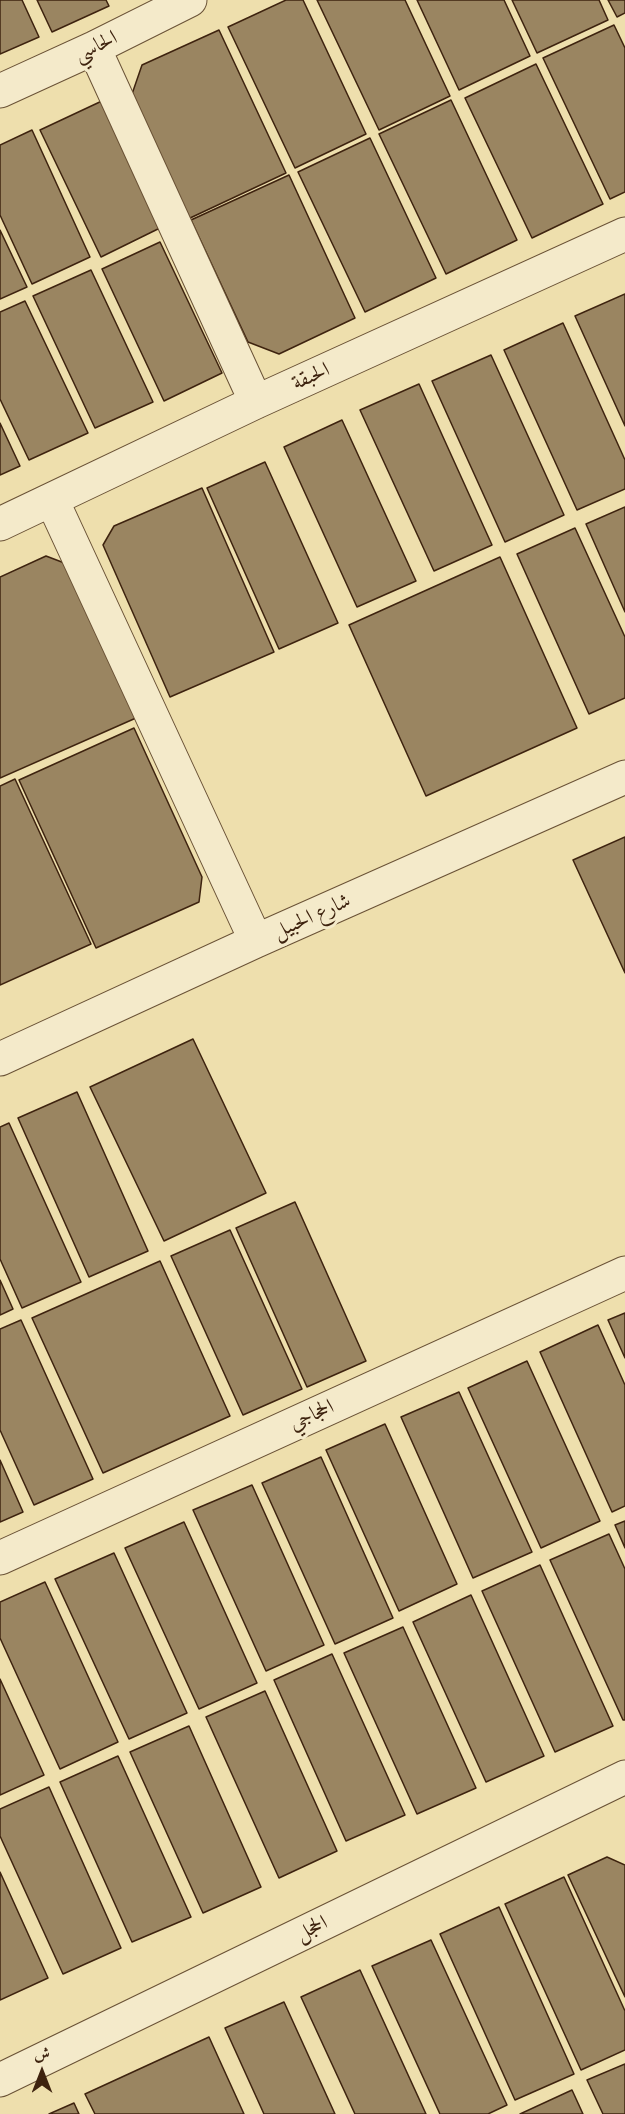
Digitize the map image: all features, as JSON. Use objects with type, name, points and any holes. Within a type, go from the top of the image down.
[{"type":"street","name":"الحاسي","points":[[0,91],[94,48],[190,0]]},
{"type":"street","points":[[94,48],[256,402]]},
{"type":"street","name":"الحبقة","points":[[0,524],[256,402],[625,234]]},
{"type":"street","points":[[52,501],[256,941]]},
{"type":"street","name":"شارع الحبيل","points":[[0,1059],[256,941],[625,777]]},
{"type":"street","name":"الحجاجي","points":[[0,1558],[625,1273]]},
{"type":"street","name":"الحجل","points":[[0,2080],[622,1785]]},
{"type":"building","points":[[0,0],[22,0],[39,37],[0,54]]},
{"type":"building","points":[[37,0],[106,0],[109,6],[52,32]]},
{"type":"building","points":[[286,0],[303,0],[366,134],[295,168],[228,27]]},
{"type":"building","points":[[317,0],[405,0],[450,96],[379,130]]},
{"type":"building","points":[[417,0],[504,0],[530,56],[459,90]]},
{"type":"building","points":[[512,0],[599,0],[608,20],[537,53]]},
{"type":"building","points":[[608,0],[625,0],[625,13],[617,17]]},
{"type":"building","points":[[614,25],[625,48],[625,192],[610,199],[543,58]]},
{"type":"building","points":[[219,30],[286,173],[188,219],[131,97],[142,65]]},
{"type":"building","points":[[536,64],[603,204],[532,238],[465,98]]},
{"type":"building","points":[[104,100],[164,226],[101,257],[40,130]]},
{"type":"building","points":[[451,100],[517,240],[446,274],[379,134]]},
{"type":"building","points":[[32,130],[90,257],[32,284],[0,215],[0,145]]},
{"type":"building","points":[[370,138],[436,278],[365,312],[298,172]]},
{"type":"building","points":[[289,175],[355,318],[279,354],[248,342],[191,220]]},
{"type":"building","points":[[0,230],[27,287],[0,299]]},
{"type":"building","points":[[160,242],[222,373],[164,401],[102,269]]},
{"type":"building","points":[[91,270],[153,402],[95,428],[33,296]]},
{"type":"building","points":[[625,294],[625,426],[575,316]]},
{"type":"building","points":[[25,301],[88,433],[29,460],[0,399],[0,312]]},
{"type":"building","points":[[563,323],[625,460],[625,489],[577,510],[504,350]]},
{"type":"building","points":[[491,355],[564,515],[505,542],[432,381]]},
{"type":"building","points":[[419,384],[492,545],[434,571],[360,410]]},
{"type":"building","points":[[342,420],[416,581],[357,607],[284,447]]},
{"type":"building","points":[[0,423],[20,466],[0,475]]},
{"type":"building","points":[[265,462],[338,623],[279,649],[207,488]]},
{"type":"building","points":[[202,488],[274,652],[170,697],[103,545],[114,526]]},
{"type":"building","points":[[625,507],[625,612],[586,524]]},
{"type":"building","points":[[575,528],[625,637],[625,698],[589,714],[517,554]]},
{"type":"building","points":[[46,556],[67,564],[136,718],[0,778],[0,577]]},
{"type":"building","points":[[500,557],[577,728],[426,796],[349,625]]},
{"type":"building","points":[[134,728],[202,877],[199,902],[96,948],[19,780]]},
{"type":"building","points":[[15,779],[91,944],[0,985],[0,786]]},
{"type":"building","points":[[625,837],[625,973],[573,860]]},
{"type":"building","points":[[193,1039],[266,1193],[164,1241],[90,1087]]},
{"type":"building","points":[[77,1092],[148,1251],[89,1277],[18,1118]]},
{"type":"building","points":[[9,1123],[81,1282],[22,1308],[0,1259],[0,1127]]},
{"type":"building","points":[[295,1202],[366,1361],[307,1387],[236,1228]]},
{"type":"building","points":[[230,1230],[302,1389],[243,1415],[171,1256]]},
{"type":"building","points":[[160,1261],[230,1416],[103,1473],[32,1318]]},
{"type":"building","points":[[0,1280],[13,1309],[0,1315]]},
{"type":"building","points":[[625,1313],[625,1358],[608,1320]]},
{"type":"building","points":[[21,1320],[93,1479],[34,1505],[0,1430],[0,1329]]},
{"type":"building","points":[[598,1325],[625,1385],[625,1506],[612,1512],[540,1352]]},
{"type":"building","points":[[527,1361],[600,1521],[541,1548],[468,1388]]},
{"type":"building","points":[[459,1392],[532,1552],[473,1578],[401,1417]]},
{"type":"building","points":[[385,1424],[457,1584],[399,1611],[326,1450]]},
{"type":"building","points":[[321,1457],[393,1618],[335,1644],[262,1483]]},
{"type":"building","points":[[0,1460],[23,1512],[0,1522]]},
{"type":"building","points":[[252,1485],[324,1645],[266,1671],[193,1510]]},
{"type":"building","points":[[625,1521],[625,1548],[615,1525]]},
{"type":"building","points":[[184,1522],[257,1683],[199,1709],[125,1548]]},
{"type":"building","points":[[609,1534],[625,1569],[625,1720],[623,1720],[550,1560]]},
{"type":"building","points":[[114,1553],[187,1713],[129,1739],[55,1579]]},
{"type":"building","points":[[540,1565],[613,1726],[555,1752],[482,1591]]},
{"type":"building","points":[[45,1582],[118,1742],[60,1769],[0,1638],[0,1602]]},
{"type":"building","points":[[471,1595],[544,1756],[486,1782],[413,1622]]},
{"type":"building","points":[[403,1627],[476,1788],[417,1814],[344,1653]]},
{"type":"building","points":[[332,1654],[405,1815],[346,1841],[274,1680]]},
{"type":"building","points":[[0,1679],[44,1775],[0,1795]]},
{"type":"building","points":[[265,1691],[337,1851],[279,1878],[206,1717]]},
{"type":"building","points":[[189,1726],[261,1887],[203,1913],[130,1752]]},
{"type":"building","points":[[118,1756],[191,1917],[132,1942],[60,1782]]},
{"type":"building","points":[[49,1787],[121,1948],[63,1974],[0,1836],[0,1809]]},
{"type":"building","points":[[607,1857],[625,1865],[625,1997],[568,1875]]},
{"type":"building","points":[[0,1872],[48,1978],[0,2000]]},
{"type":"building","points":[[564,1877],[625,2011],[625,2050],[581,2070],[505,1904]]},
{"type":"building","points":[[499,1907],[574,2074],[515,2100],[440,1934]]},
{"type":"building","points":[[431,1940],[507,2105],[488,2114],[440,2114],[372,1966]]},
{"type":"building","points":[[360,1970],[426,2114],[355,2114],[301,1997]]},
{"type":"building","points":[[284,2002],[335,2114],[264,2114],[225,2028]]},
{"type":"building","points":[[209,2037],[244,2114],[95,2114],[85,2094]]},
{"type":"building","points":[[625,2064],[625,2114],[603,2114],[587,2080]]},
{"type":"building","points":[[572,2090],[583,2114],[520,2114]]},
{"type":"building","points":[[74,2103],[79,2114],[49,2114]]}]
